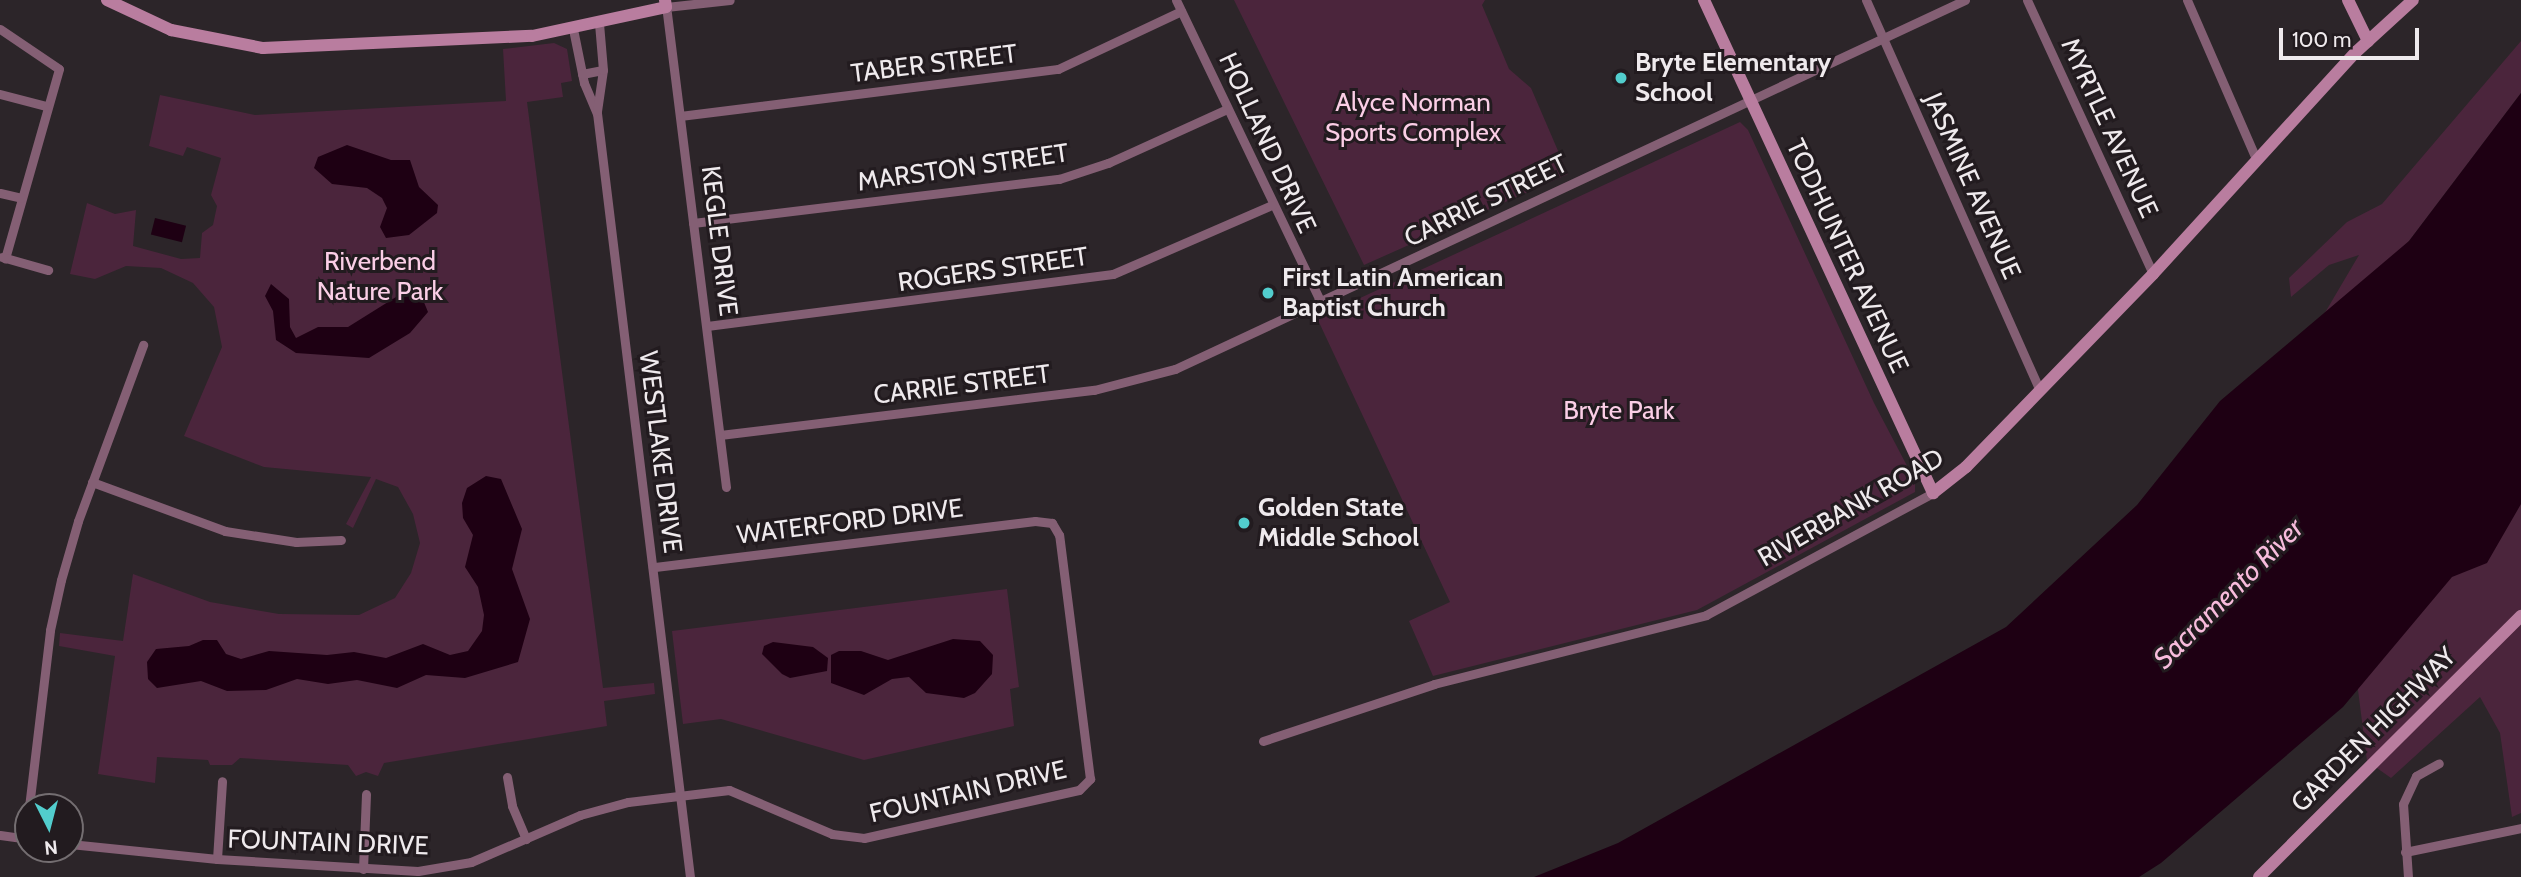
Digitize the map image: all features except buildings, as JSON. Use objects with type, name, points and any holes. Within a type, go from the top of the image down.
[{"type":"street","points":[[107,0],[171,30],[262,48],[532,36],[599,23],[666,4],[730,0]]},
{"type":"street","name":"HOLLAND DRIVE","points":[[1176,0],[1321,303]]},
{"type":"street","name":"TODHUNTER AVENUE","points":[[1704,0],[1748,100],[1933,493]]},
{"type":"street","name":"JASMINE AVENUE","points":[[1866,0],[2039,389]]},
{"type":"street","name":"CARRIE STREET","points":[[720,435],[1115,386],[1175,369],[1965,0]]},
{"type":"street","name":"MYRTLE AVENUE","points":[[2027,0],[2153,274]]},
{"type":"street","points":[[2187,0],[2256,159]]},
{"type":"street","points":[[2348,0],[2368,41]]},
{"type":"street","name":"RIVERBANK ROAD","points":[[1262,741],[1434,684],[1706,615],[1933,493],[1966,467],[2153,274],[2256,159],[2368,41],[2413,0]]},
{"type":"street","name":"KEGLE DRIVE","points":[[666,4],[726,487]]},
{"type":"street","name":"TABER STREET","points":[[680,116],[1058,69],[1181,11]]},
{"type":"street","name":"WESTLAKE DRIVE","points":[[597,113],[603,71],[599,23]]},
{"type":"street","points":[[0,29],[59,69],[3,258],[48,270]]},
{"type":"street","name":"WESTLAKE DRIVE","points":[[573,29],[582,74],[597,113],[691,877]]},
{"type":"street","points":[[582,74],[603,71]]},
{"type":"street","points":[[0,94],[46,106]]},
{"type":"street","name":"MARSTON STREET","points":[[693,223],[1059,179],[1108,163],[1227,109]]},
{"type":"street","points":[[0,193],[22,198]]},
{"type":"street","name":"ROGERS STREET","points":[[707,326],[1113,274],[1272,205]]},
{"type":"street","points":[[31,793],[50,630],[92,482],[143,345]]},
{"type":"street","points":[[92,482],[225,531],[296,542],[341,540]]},
{"type":"street","name":"WATERFORD DRIVE","points":[[653,567],[1035,521],[1052,523]]},
{"type":"street","name":"FOUNTAIN DRIVE","points":[[84,845],[217,859],[363,869],[447,868],[608,806],[729,790],[832,834],[864,838],[1079,790],[1090,779],[1059,535],[1052,523]]},
{"type":"street","name":"GARDEN HIGHWAY","points":[[2259,877],[2521,616]]},
{"type":"street","points":[[2408,877],[2400,816],[2406,793],[2424,769],[2439,763]]},
{"type":"street","points":[[507,777],[512,806],[526,839]]},
{"type":"street","points":[[217,859],[222,781]]},
{"type":"street","points":[[363,869],[366,794]]},
{"type":"street","points":[[2405,852],[2521,828]]},
{"type":"green space","name":"Alyce Norman Sports Complex","points":[[1234,0],[1485,0],[1482,5],[1509,69],[1531,88],[1568,174],[1364,265]]},
{"type":"green space","points":[[2521,41],[2521,93],[2409,241],[2331,333],[2323,316],[2359,255],[2329,265],[2291,297],[2289,278],[2347,222],[2382,204]]},
{"type":"green space","name":"Riverbend Nature Park","points":[[554,43],[567,49],[572,81],[561,83],[563,97],[527,102],[603,688],[654,683],[655,694],[604,701],[607,726],[384,763],[378,776],[366,772],[356,776],[348,765],[240,758],[232,765],[210,765],[208,760],[157,757],[155,783],[98,774],[115,656],[59,646],[60,633],[123,641],[133,574],[210,602],[279,614],[359,615],[395,598],[411,573],[420,543],[413,514],[398,487],[376,479],[353,528],[346,524],[371,477],[264,467],[184,436],[222,347],[214,307],[193,283],[161,268],[126,266],[95,279],[70,274],[87,203],[115,214],[136,210],[133,246],[181,259],[200,258],[202,233],[213,225],[217,206],[211,195],[221,158],[187,147],[183,156],[149,146],[160,95],[255,115],[506,101],[503,49]]},
{"type":"green space","name":"Bryte Park","points":[[1740,122],[1748,130],[1874,403],[1915,481],[1915,492],[1697,610],[1433,676],[1409,621],[1450,602],[1317,318]]},
{"type":"green space","points":[[2521,499],[2521,813],[2512,817],[2500,733],[2480,697],[2391,778],[2367,761],[2357,682]]},
{"type":"green space","points":[[1007,589],[1019,687],[1010,689],[1014,726],[864,760],[721,719],[683,724],[672,631]]},
{"type":"water","name":"Sacramento River","points":[[2521,93],[2521,504],[2487,563],[2452,577],[2343,707],[2161,863],[2139,877],[1534,877],[1618,843],[2006,627],[2137,505],[2220,401],[2409,241]]},
{"type":"water","points":[[347,145],[391,160],[410,160],[419,187],[438,205],[437,213],[409,235],[386,238],[380,227],[387,208],[382,198],[367,188],[332,184],[314,168],[318,157]]},
{"type":"water","points":[[155,218],[186,226],[182,242],[151,234]]},
{"type":"water","points":[[271,284],[289,299],[290,327],[296,338],[318,327],[348,327],[404,292],[421,295],[428,312],[410,333],[369,358],[296,353],[276,340],[273,311],[265,296]]},
{"type":"water","points":[[486,476],[501,479],[522,529],[512,569],[530,619],[518,662],[465,678],[426,675],[397,688],[357,680],[328,684],[297,679],[266,690],[227,691],[201,681],[157,688],[148,679],[147,662],[156,649],[189,646],[203,640],[217,640],[226,654],[241,659],[269,651],[327,655],[354,652],[386,658],[423,644],[450,655],[468,651],[482,631],[484,615],[478,587],[465,567],[473,535],[463,518],[462,503],[467,488]]},
{"type":"water","points":[[953,639],[980,641],[993,655],[992,674],[975,693],[964,698],[926,693],[909,677],[892,679],[864,695],[831,683],[831,655],[839,651],[861,651],[888,660]]},
{"type":"water","points":[[773,642],[813,647],[828,658],[827,671],[790,678],[782,674],[762,654],[764,646]]},
{"type":"place","name":"Bryte Elementary School","points":[[1621,78]]},
{"type":"place","name":"First Latin American Baptist Church","points":[[1268,293]]},
{"type":"place","name":"Golden State Middle School","points":[[1244,523]]}]
